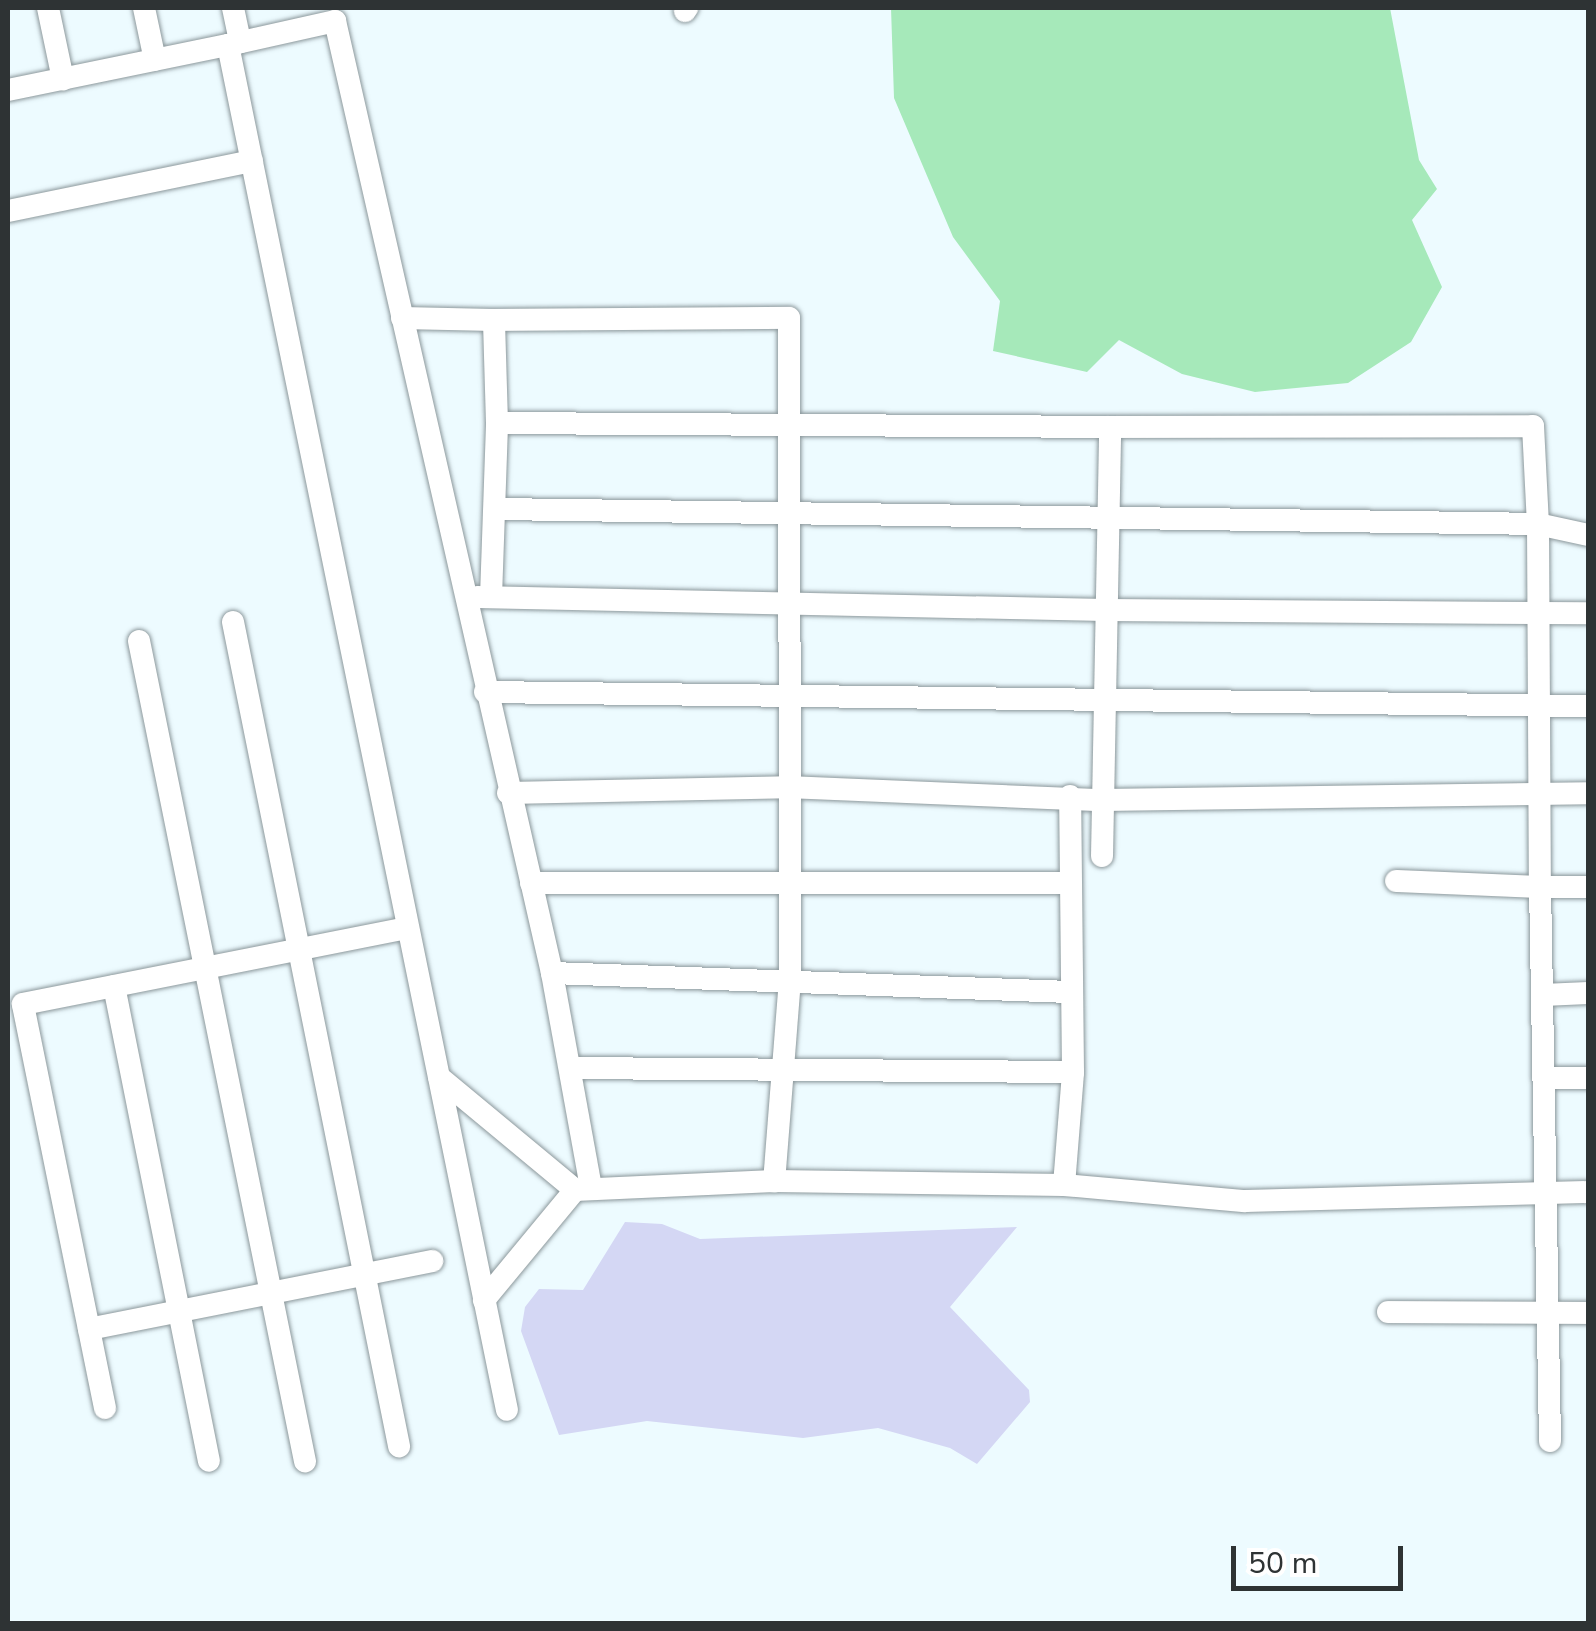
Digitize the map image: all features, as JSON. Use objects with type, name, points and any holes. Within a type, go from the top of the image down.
[{"type":"street","points":[[48,8],[63,79]]},
{"type":"street","points":[[144,8],[155,60]]},
{"type":"street","points":[[233,8],[234,44],[252,160],[507,1410]]},
{"type":"street","points":[[8,90],[336,20],[485,692],[552,973],[570,1068],[583,1189],[484,1300]]},
{"type":"street","points":[[8,211],[252,160]]},
{"type":"street","points":[[402,318],[789,318],[790,979],[786,1070],[774,1181]]},
{"type":"street","points":[[491,597],[498,423],[494,320]]},
{"type":"street","points":[[498,423],[1533,426],[1538,524],[1538,792],[1550,1441]]},
{"type":"street","points":[[1102,856],[1110,427]]},
{"type":"street","points":[[496,509],[1538,524],[1588,534]]},
{"type":"street","points":[[464,597],[1104,610],[1588,613]]},
{"type":"street","points":[[233,622],[399,1446]]},
{"type":"street","points":[[140,641],[305,1461]]},
{"type":"street","points":[[485,692],[788,693],[1103,703],[1588,706]]},
{"type":"street","points":[[508,793],[787,787],[1102,800],[1588,792]]},
{"type":"street","points":[[1064,1186],[1072,1072],[1070,796]]},
{"type":"street","points":[[1396,881],[1588,886]]},
{"type":"street","points":[[531,883],[1070,883]]},
{"type":"street","points":[[105,1408],[24,1004],[408,928]]},
{"type":"street","points":[[552,973],[1072,992]]},
{"type":"street","points":[[114,986],[209,1461]]},
{"type":"street","points":[[1543,994],[1588,994]]},
{"type":"street","points":[[570,1068],[1072,1072]]},
{"type":"street","points":[[438,1078],[583,1189],[774,1181],[1064,1186],[1245,1200],[1588,1192]]},
{"type":"street","points":[[1544,1078],[1588,1078]]},
{"type":"street","points":[[89,1330],[432,1261]]},
{"type":"street","points":[[1388,1312],[1588,1312]]},
{"type":"green space","points":[[891,8],[1390,8],[1419,160],[1437,189],[1412,220],[1442,287],[1411,342],[1348,383],[1255,392],[1182,374],[1119,340],[1087,372],[993,351],[1000,301],[953,237],[894,98]]},
{"type":"water","points":[[625,1222],[662,1224],[700,1239],[1017,1227],[950,1307],[1029,1390],[1030,1402],[977,1464],[950,1448],[878,1428],[803,1438],[647,1421],[559,1435],[521,1331],[525,1307],[539,1289],[583,1290]]}]
